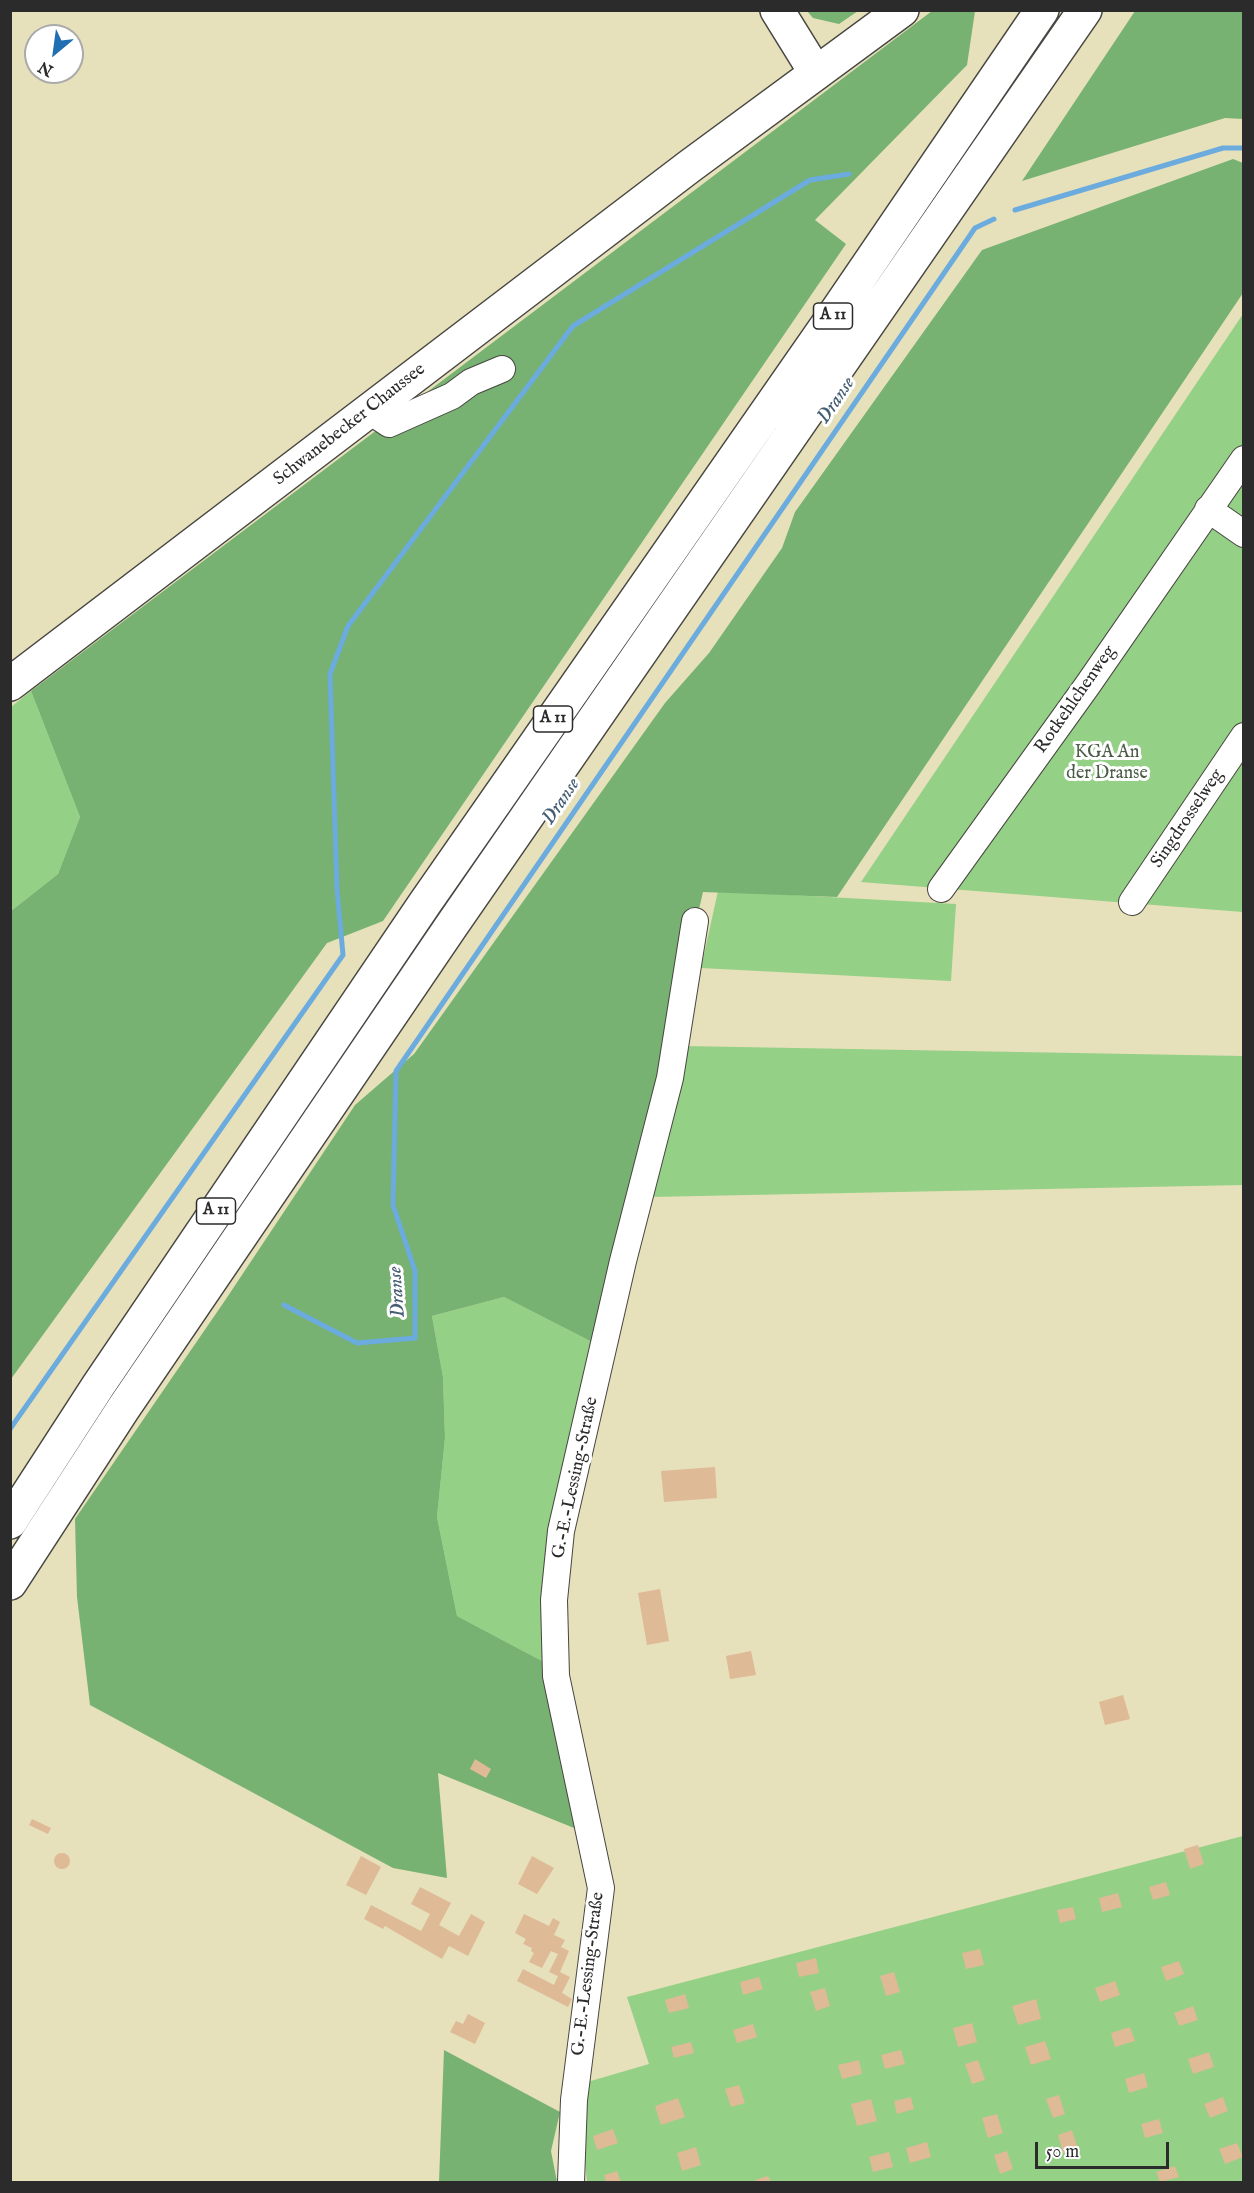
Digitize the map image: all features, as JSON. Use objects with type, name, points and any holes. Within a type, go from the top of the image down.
[{"type":"main road","points":[[777,10],[816,73]]},
{"type":"main road","name":"Schwanebecker Chaussee","points":[[10,684],[690,166],[902,10]]},
{"type":"main road","points":[[985,96],[1027,10]]},
{"type":"main road","name":"A 11","points":[[10,1522],[98,1386],[425,903],[985,96],[1042,10]]},
{"type":"main road","name":"A 11","points":[[10,1583],[123,1409],[452,925],[1085,10]]},
{"type":"street","points":[[368,410],[389,424],[452,396],[471,382],[502,369]]},
{"type":"street","name":"Rotkehlchenweg","points":[[941,889],[1087,686],[1244,459]]},
{"type":"street","points":[[1208,509],[1244,534]]},
{"type":"street","name":"Singdrosselweg","points":[[1132,902],[1244,736]]},
{"type":"street","name":"G.-E.-Lessing-Straße","points":[[571,2182],[574,2100],[601,1888],[556,1676],[554,1600],[561,1531],[621,1270],[670,1078],[695,921]]},
{"type":"green space","points":[[807,11],[858,11],[839,24],[813,18]]},
{"type":"green space","points":[[932,11],[975,11],[967,65],[815,220],[846,244],[383,921],[327,943],[11,1379],[11,911],[58,874],[80,817],[31,691]]},
{"type":"green space","points":[[1135,11],[1243,11],[1243,119],[1225,118],[1022,181]]},
{"type":"green space","points":[[1233,159],[1243,163],[1243,293],[837,897],[703,892],[598,1345],[504,1297],[432,1316],[443,1377],[445,1438],[437,1517],[457,1616],[542,1661],[579,1830],[438,1773],[447,1878],[393,1868],[90,1705],[77,1597],[75,1519],[226,1299],[355,1105],[414,1054],[665,703],[709,653],[782,548],[795,512],[982,250]]},
{"type":"green space","name":"KGA An der Dranse","points":[[1243,314],[1243,912],[861,882]]},
{"type":"green space","points":[[31,691],[80,817],[58,874],[11,911],[11,707]]},
{"type":"green space","points":[[718,891],[956,904],[951,981],[701,968]]},
{"type":"green space","points":[[683,1046],[1243,1056],[1243,1185],[649,1197]]},
{"type":"green space","points":[[504,1297],[598,1345],[544,1578],[542,1661],[457,1616],[437,1517],[445,1438],[443,1377],[432,1316]]},
{"type":"green space","points":[[1243,1836],[1243,2182],[587,2182],[579,2105],[584,2083],[649,2064],[627,1997]]},
{"type":"green space","points":[[444,2050],[560,2112],[551,2151],[557,2182],[439,2182]]},
{"type":"building","points":[[715,1467],[717,1498],[664,1502],[661,1471]]},
{"type":"building","points":[[660,1589],[669,1641],[647,1645],[638,1593]]},
{"type":"building","points":[[751,1651],[756,1675],[730,1679],[726,1656]]},
{"type":"building","points":[[1123,1695],[1130,1719],[1105,1725],[1099,1702]]},
{"type":"building","points":[[475,1759],[491,1769],[486,1778],[470,1769]]},
{"type":"building","points":[[32,1819],[51,1828],[48,1834],[29,1825]]},
{"type":"building","points":[[1198,1845],[1204,1864],[1190,1869],[1184,1849]]},
{"type":"building","points":[[59,1853],[65,1853],[70,1861],[68,1867],[59,1869],[54,1864],[54,1858]]},
{"type":"building","points":[[361,1856],[381,1867],[366,1895],[346,1885]]},
{"type":"building","points":[[532,1856],[554,1868],[537,1894],[518,1884]]},
{"type":"building","points":[[1166,1882],[1170,1895],[1153,1900],[1149,1887]]},
{"type":"building","points":[[420,1887],[451,1903],[439,1925],[459,1936],[471,1914],[485,1922],[468,1956],[449,1946],[442,1959],[385,1926],[383,1929],[364,1919],[371,1905],[421,1931],[430,1914],[411,1904]]},
{"type":"building","points":[[1118,1893],[1122,1907],[1102,1912],[1099,1898]]},
{"type":"building","points":[[1073,1907],[1076,1919],[1060,1923],[1057,1910]]},
{"type":"building","points":[[524,1914],[549,1926],[553,1918],[560,1922],[554,1935],[565,1940],[561,1947],[569,1951],[560,1972],[570,1977],[562,1993],[572,1999],[568,2007],[517,1981],[523,1969],[554,1985],[558,1976],[549,1972],[558,1954],[551,1951],[542,1968],[529,1962],[534,1953],[531,1951],[532,1948],[523,1944],[526,1939],[515,1933]]},
{"type":"building","points":[[980,1949],[984,1965],[966,1969],[962,1953]]},
{"type":"building","points":[[816,1958],[819,1973],[799,1977],[796,1963]]},
{"type":"building","points":[[1179,1961],[1184,1974],[1166,1981],[1161,1967]]},
{"type":"building","points":[[894,1972],[900,1992],[886,1996],[880,1976]]},
{"type":"building","points":[[759,1977],[763,1989],[743,1995],[740,1982]]},
{"type":"building","points":[[1115,1981],[1120,1995],[1100,2002],[1095,1988]]},
{"type":"building","points":[[825,1988],[830,2006],[816,2011],[810,1992]]},
{"type":"building","points":[[685,1994],[689,2008],[669,2013],[665,2000]]},
{"type":"building","points":[[1036,1999],[1041,2019],[1018,2025],[1012,2006]]},
{"type":"building","points":[[1193,2006],[1198,2020],[1179,2026],[1174,2013]]},
{"type":"building","points":[[468,2014],[485,2023],[475,2044],[450,2032],[456,2021],[463,2024]]},
{"type":"building","points":[[972,2023],[977,2042],[958,2047],[953,2028]]},
{"type":"building","points":[[753,2024],[757,2037],[737,2043],[733,2030]]},
{"type":"building","points":[[1130,2027],[1135,2041],[1115,2047],[1111,2033]]},
{"type":"building","points":[[1045,2041],[1051,2059],[1031,2065],[1025,2047]]},
{"type":"building","points":[[691,2042],[694,2053],[674,2058],[671,2047]]},
{"type":"building","points":[[901,2050],[905,2064],[885,2069],[881,2055]]},
{"type":"building","points":[[1209,2052],[1214,2067],[1193,2074],[1188,2059]]},
{"type":"building","points":[[859,2060],[862,2074],[842,2079],[838,2065]]},
{"type":"building","points":[[978,2060],[985,2080],[972,2084],[965,2064]]},
{"type":"building","points":[[1144,2073],[1148,2087],[1129,2093],[1125,2079]]},
{"type":"building","points":[[739,2085],[745,2103],[731,2107],[725,2089]]},
{"type":"building","points":[[1059,2095],[1065,2114],[1053,2118],[1046,2099]]},
{"type":"building","points":[[911,2097],[914,2109],[897,2114],[894,2101]]},
{"type":"building","points":[[1223,2097],[1228,2111],[1210,2118],[1204,2104]]},
{"type":"building","points":[[678,2098],[685,2117],[661,2125],[655,2106]]},
{"type":"building","points":[[871,2099],[877,2121],[857,2126],[851,2104]]},
{"type":"building","points":[[997,2114],[1003,2133],[988,2138],[982,2118]]},
{"type":"building","points":[[1159,2119],[1163,2133],[1145,2138],[1141,2124]]},
{"type":"building","points":[[613,2129],[618,2143],[597,2150],[593,2136]]},
{"type":"building","points":[[1072,2130],[1078,2149],[1063,2153],[1058,2135]]},
{"type":"building","points":[[927,2142],[931,2157],[910,2163],[906,2148]]},
{"type":"building","points":[[1237,2143],[1243,2157],[1225,2164],[1219,2149]]},
{"type":"building","points":[[696,2147],[701,2165],[682,2171],[677,2153]]},
{"type":"building","points":[[1007,2151],[1013,2169],[1000,2174],[994,2155]]},
{"type":"building","points":[[889,2152],[893,2167],[873,2172],[869,2157]]},
{"type":"building","points":[[1175,2166],[1179,2177],[1160,2182],[1156,2172]]},
{"type":"building","points":[[617,2171],[621,2182],[606,2182],[604,2175]]},
{"type":"building","points":[[768,2176],[771,2182],[756,2182],[755,2180]]},
{"type":"waterway","name":"Dranse","points":[[1015,210],[1223,148],[1244,148]]},
{"type":"waterway","points":[[10,1429],[343,955],[337,889],[330,674],[348,626],[573,326],[810,180],[849,174]]},
{"type":"waterway","name":"Dranse","points":[[284,1305],[357,1343],[415,1338],[415,1271],[393,1205],[396,1071],[975,228],[994,219]]}]
